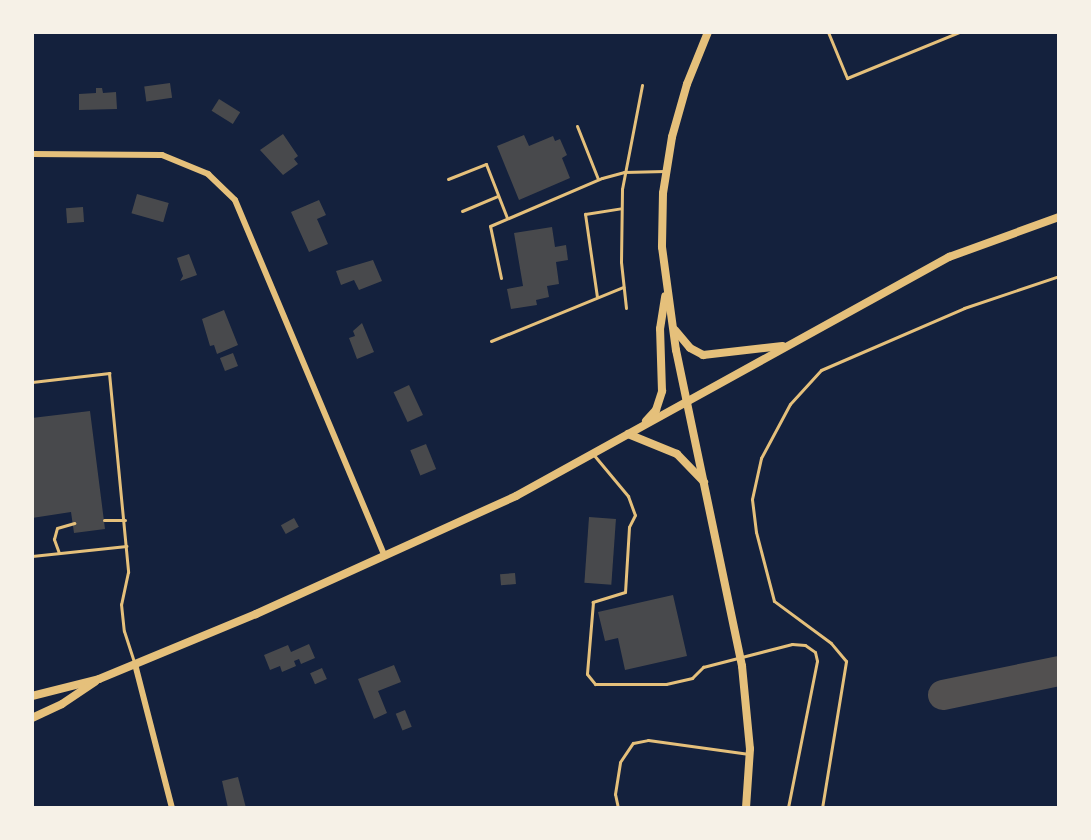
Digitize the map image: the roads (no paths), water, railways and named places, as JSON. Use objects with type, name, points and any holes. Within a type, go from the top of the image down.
[{"type":"main road","points":[[708,32],[687,84],[665,171],[661,229],[672,326],[741,660],[749,754],[746,808]]},
{"type":"main road","points":[[32,696],[99,679],[516,496],[949,257],[1059,217]]},
{"type":"main road","points":[[632,432],[652,414],[661,396],[661,316],[667,290]]},
{"type":"main road","points":[[672,326],[690,348],[708,356],[787,345]]},
{"type":"main road","points":[[632,432],[677,454],[706,484]]},
{"type":"main road","points":[[32,718],[62,704],[99,679]]},
{"type":"street","points":[[32,154],[162,155],[208,174],[235,200],[385,556]]},
{"type":"street","points":[[135,664],[172,808]]},
{"type":"lane","points":[[828,32],[847,78],[959,32]]},
{"type":"lane","points":[[626,308],[621,208],[624,172],[642,85]]},
{"type":"lane","points":[[577,126],[598,179]]},
{"type":"lane","points":[[448,179],[486,164],[507,218]]},
{"type":"lane","points":[[501,278],[490,226],[598,179],[624,172],[665,171]]},
{"type":"lane","points":[[462,211],[498,196]]},
{"type":"lane","points":[[597,297],[585,214],[621,208]]},
{"type":"lane","points":[[822,808],[846,661],[831,643],[774,601],[762,561],[752,499],[754,478],[767,445],[790,404],[821,370],[964,308],[1059,276]]},
{"type":"lane","points":[[491,341],[623,287]]},
{"type":"lane","points":[[32,382],[109,373],[128,572],[121,604],[124,631],[135,664]]},
{"type":"lane","points":[[593,454],[628,496],[635,515],[629,527],[625,592],[593,602],[587,674],[595,684],[666,684],[692,678],[703,667],[741,660],[792,644],[805,645],[815,652],[817,661],[788,808]]},
{"type":"lane","points":[[104,520],[125,520]]},
{"type":"lane","points":[[59,553],[54,539],[57,528],[74,523]]},
{"type":"lane","points":[[32,556],[126,546]]},
{"type":"lane","points":[[618,808],[615,794],[620,762],[633,743],[648,740],[749,754]]}]
